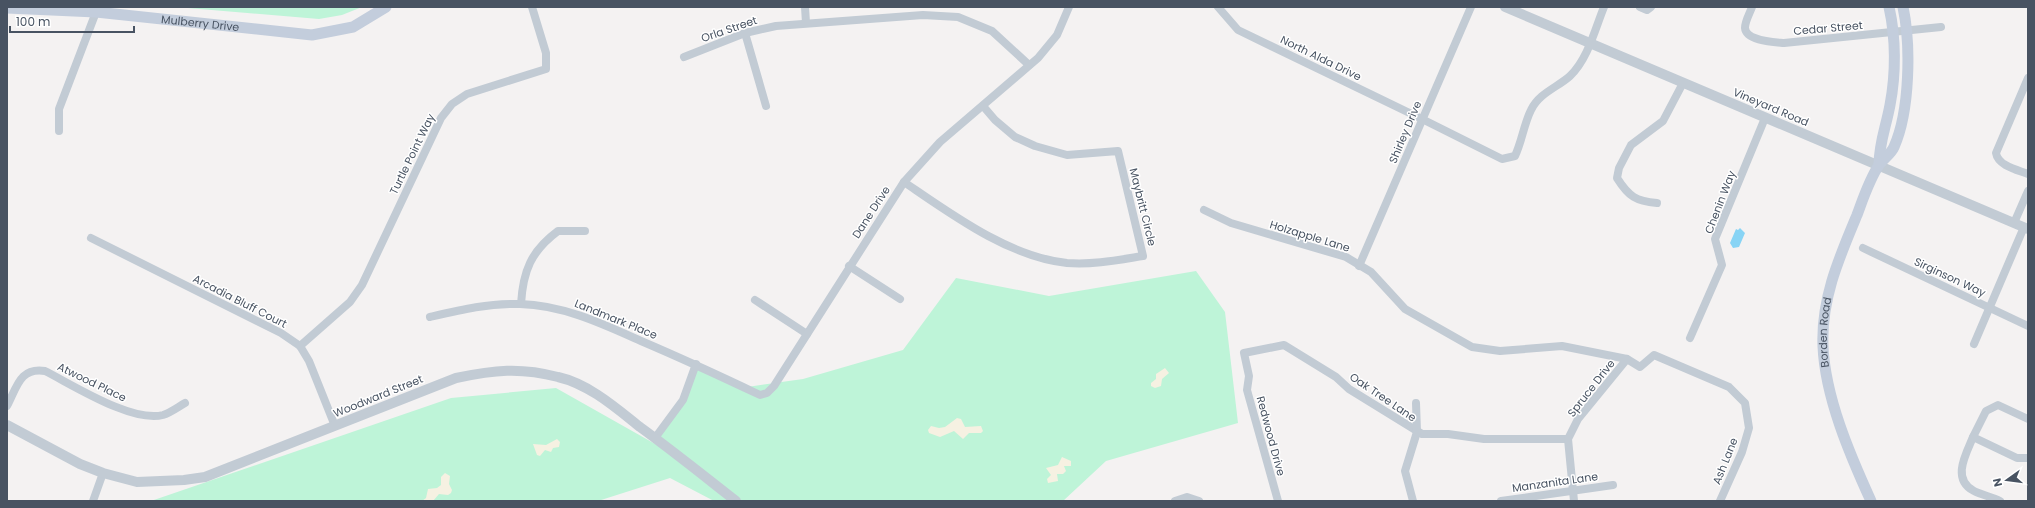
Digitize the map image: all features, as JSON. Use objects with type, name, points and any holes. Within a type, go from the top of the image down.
[{"type":"main road","name":"Mulberry Drive","points":[[7,8],[96,12],[312,35],[353,27],[386,7]]},
{"type":"main road","name":"Borden Road","points":[[1879,166],[1879,145],[1890,103],[1894,60],[1893,32],[1889,7]]},
{"type":"main road","name":"Borden Road","points":[[1871,501],[1831,398],[1823,346],[1825,312],[1832,277],[1879,166],[1894,149],[1900,129],[1907,82],[1906,31],[1903,7]]},
{"type":"street","name":"Turtle Point Way","points":[[300,346],[350,302],[362,285],[440,118],[452,104],[467,94],[546,69],[546,53],[532,7]]},
{"type":"street","points":[[805,7],[806,23]]},
{"type":"street","name":"Dane Drive","points":[[696,364],[760,395],[767,393],[774,386],[849,266],[904,182],[940,142],[1038,58],[1057,35],[1069,7]]},
{"type":"street","name":"North Alda Drive","points":[[1218,7],[1238,30],[1422,118],[1502,159],[1515,156],[1522,141],[1531,109],[1540,97],[1570,76],[1580,64],[1589,43]]},
{"type":"street","name":"Shirley Drive","points":[[1359,266],[1471,7]]},
{"type":"street","name":"Vineyard Road","points":[[1505,7],[2022,227]]},
{"type":"street","points":[[1589,43],[1604,7]]},
{"type":"street","points":[[1640,7],[1647,10],[1651,7]]},
{"type":"street","name":"Cedar Street","points":[[1752,7],[1745,24],[1745,30],[1748,35],[1767,42],[1784,43],[1941,27]]},
{"type":"street","points":[[59,131],[59,108],[96,12]]},
{"type":"street","name":"Orla Street","points":[[684,57],[745,33],[776,26],[923,15],[958,17],[992,31],[1029,66]]},
{"type":"street","points":[[745,33],[766,106]]},
{"type":"street","points":[[2028,78],[1996,153],[2000,162],[2028,174]]},
{"type":"street","points":[[1657,203],[1640,202],[1626,192],[1617,178],[1631,145],[1663,121],[1684,83]]},
{"type":"street","name":"Maybritt Circle","points":[[904,182],[959,220],[1006,244],[1039,258],[1068,263],[1105,262],[1143,256],[1118,151],[1068,155],[1035,146],[1015,137],[995,120],[983,106]]},
{"type":"street","name":"Chenin Way","points":[[1690,338],[1722,264],[1715,239],[1765,118]]},
{"type":"street","points":[[1974,344],[2022,227],[2028,191]]},
{"type":"street","name":"Holzapple Lane","points":[[1204,210],[1230,224],[1346,258],[1376,276],[1405,309],[1472,347],[1500,351],[1562,346],[1627,359],[1640,367],[1654,355],[1729,387],[1745,403],[1749,428]]},
{"type":"street","points":[[521,304],[522,285],[530,262],[537,250],[558,231],[585,231]]},
{"type":"street","name":"Arcadia Bluff Court","points":[[91,238],[281,333],[300,346],[308,361],[335,426]]},
{"type":"street","name":"Sirginson Way","points":[[1863,248],[2028,326]]},
{"type":"street","points":[[849,266],[900,299]]},
{"type":"street","points":[[755,300],[807,334]]},
{"type":"street","name":"Landmark Place","points":[[430,317],[478,306],[521,304],[568,312],[603,324],[696,364]]},
{"type":"street","name":"Oak Tree Lane","points":[[1249,376],[1244,354],[1284,344],[1336,377],[1349,389],[1416,432],[1422,434],[1448,434],[1484,439],[1568,439]]},
{"type":"street","name":"Spruce Drive","points":[[1568,439],[1578,419],[1627,359]]},
{"type":"street","points":[[655,438],[683,400],[696,364]]},
{"type":"street","name":"Atwood Place","points":[[7,406],[22,378],[28,371],[36,370],[45,371],[109,405],[137,414],[163,415],[185,403]]},
{"type":"street","name":"Woodward Street","points":[[7,425],[80,464],[103,473],[137,482],[184,480],[205,477],[456,378],[493,370],[516,370],[559,377],[575,383],[603,399],[736,501]]},
{"type":"street","name":"Redwood Drive","points":[[1249,376],[1247,390],[1278,501]]},
{"type":"street","points":[[1413,501],[1405,471],[1416,432],[1416,403]]},
{"type":"street","points":[[2000,501],[1974,491],[1963,478],[1962,462],[1986,411],[1998,405],[2028,419]]},
{"type":"street","name":"Ash Lane","points":[[1720,501],[1742,452],[1749,428]]},
{"type":"street","points":[[1973,437],[2017,458],[2028,458]]},
{"type":"street","points":[[1568,439],[1574,501]]},
{"type":"street","points":[[93,501],[103,473]]},
{"type":"street","name":"Manzanita Lane","points":[[1501,501],[1572,489],[1612,485]]},
{"type":"street","points":[[1175,501],[1187,497],[1199,501]]},
{"type":"green space","points":[[176,7],[362,7],[342,15],[319,19]]},
{"type":"green space","points":[[1196,271],[1225,312],[1238,423],[1106,461],[1063,501],[714,501],[670,478],[598,501],[151,501],[451,398],[556,388],[680,458],[655,438],[679,405],[697,365],[747,387],[803,379],[903,350],[956,278],[1049,296]]},
{"type":"sand","points":[[1165,368],[1169,373],[1162,379],[1161,386],[1155,388],[1151,386],[1151,383],[1156,379],[1156,374]]},
{"type":"sand","points":[[957,418],[961,419],[965,427],[981,426],[983,431],[981,433],[969,433],[963,439],[954,431],[940,437],[929,433],[928,430],[931,426],[939,428],[945,427]]},
{"type":"sand","points":[[557,439],[560,442],[559,447],[553,448],[551,452],[545,450],[540,456],[537,455],[533,444],[546,445]]},
{"type":"sand","points":[[1062,457],[1071,461],[1071,466],[1064,466],[1066,471],[1063,474],[1057,474],[1058,481],[1048,483],[1047,479],[1051,475],[1046,468],[1058,465]]},
{"type":"sand","points":[[445,473],[450,476],[449,484],[452,490],[451,493],[448,495],[439,494],[433,501],[422,501],[426,498],[428,489],[437,488],[441,485],[441,477]]},
{"type":"water","points":[[1740,228],[1745,233],[1739,247],[1733,248],[1730,243],[1736,229],[1738,230]]}]
